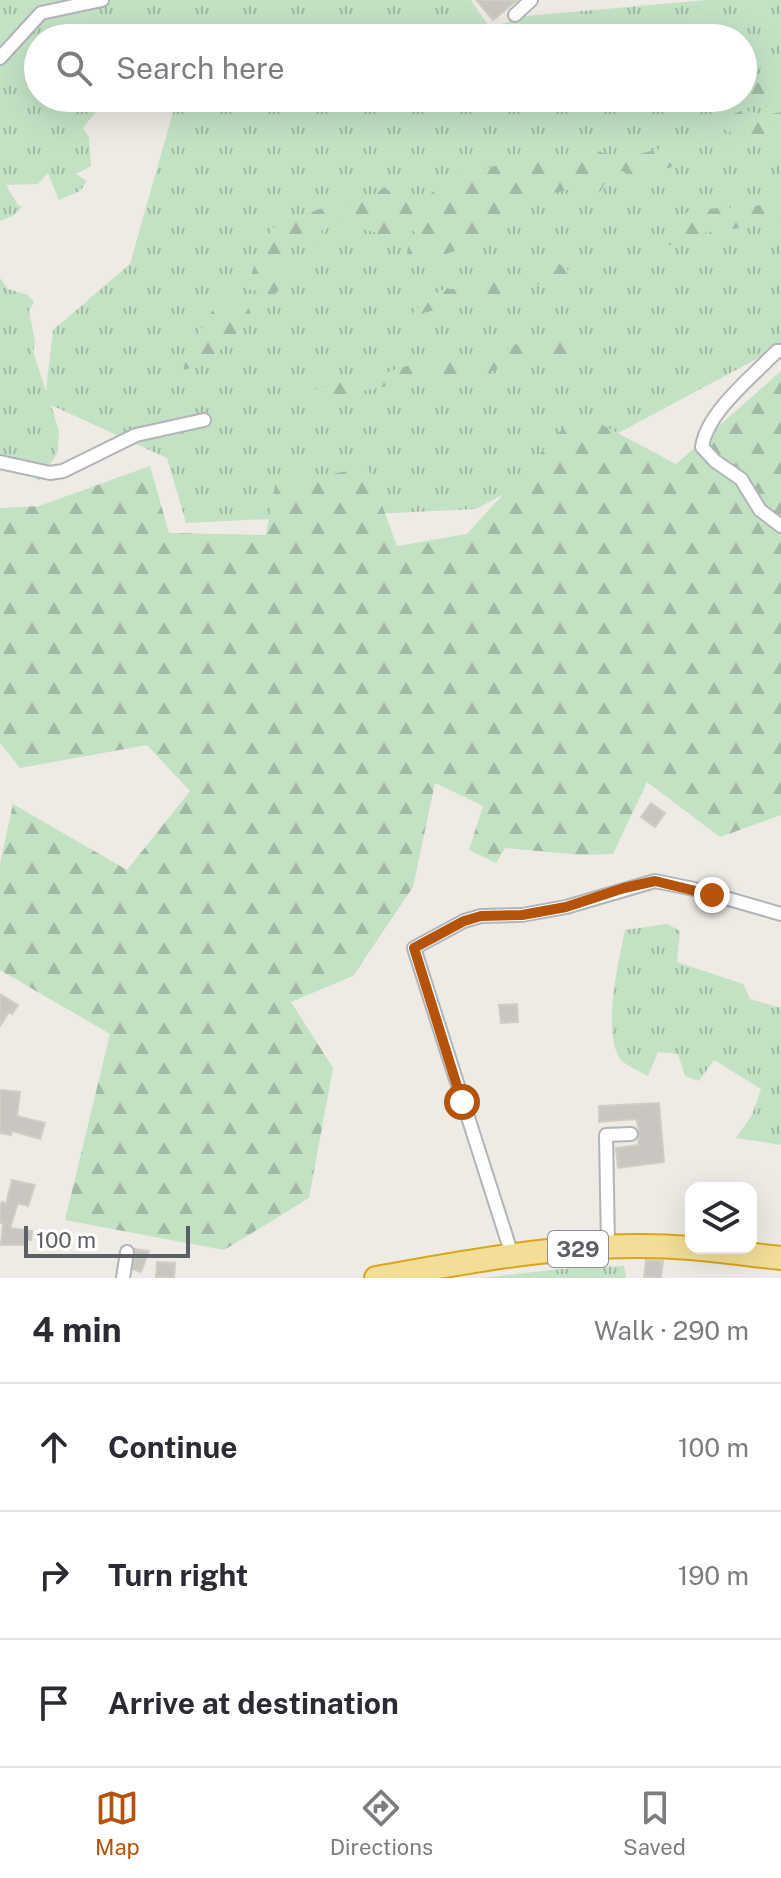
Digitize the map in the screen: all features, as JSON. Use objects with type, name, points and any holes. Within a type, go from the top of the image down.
[{"type":"highway","name":"329","points":[[376,1278],[512,1255],[608,1246],[659,1246],[781,1258]]},
{"type":"street","points":[[31,24],[41,13],[102,0]]},
{"type":"street","points":[[515,15],[531,0]]},
{"type":"street","points":[[0,58],[24,32]]},
{"type":"street","points":[[781,351],[777,351],[712,418],[704,432],[702,447],[715,461],[741,479],[760,510],[781,526]]},
{"type":"street","points":[[0,462],[50,473],[63,471],[136,435],[204,420]]},
{"type":"street","points":[[512,1255],[414,948],[464,921],[481,916],[522,915],[566,907],[655,881],[781,914]]},
{"type":"street","points":[[608,1246],[606,1135],[631,1134]]},
{"type":"street","points":[[123,1278],[127,1252]]},
{"type":"green space","points":[[0,0],[471,0],[487,24],[24,24],[24,112],[96,112],[83,128],[89,137],[91,166],[76,174],[87,181],[80,191],[59,200],[48,173],[38,184],[6,185],[22,207],[13,216],[0,221]]},
{"type":"green space","points":[[707,0],[781,0],[781,346],[476,509],[186,523],[167,458],[51,405],[59,432],[57,454],[39,481],[17,466],[0,465],[0,278],[8,289],[28,295],[34,302],[29,311],[35,342],[33,352],[46,391],[53,330],[130,264],[173,112],[757,112],[757,24],[501,24],[526,16]]},
{"type":"green space","points":[[781,81],[781,98],[757,104],[757,82]]},
{"type":"green space","points":[[738,112],[765,115],[781,112],[781,140],[743,138],[719,127],[724,117]]},
{"type":"green space","points":[[679,144],[685,149],[684,159],[671,167],[633,181],[623,171],[618,172],[609,178],[601,191],[589,195],[574,188],[536,198],[492,232],[463,248],[432,258],[406,260],[408,247],[419,235],[410,229],[388,242],[377,233],[363,229],[359,221],[341,222],[321,231],[324,241],[316,243],[302,233],[289,239],[285,255],[290,279],[268,301],[265,292],[246,289],[267,238],[287,213],[301,217],[323,208],[345,207],[358,194],[370,199],[384,187],[399,198],[420,201],[451,176],[466,170],[533,159],[565,163],[586,150],[610,156],[621,152],[643,153]]},
{"type":"green space","points":[[781,204],[781,222],[704,233],[676,246],[663,244],[676,223],[690,210]]},
{"type":"green space","points":[[559,264],[568,270],[565,279],[411,316],[423,301],[442,290],[476,290],[500,279]]},
{"type":"green space","points":[[217,304],[243,304],[248,306],[251,315],[222,348],[184,370],[191,346]]},
{"type":"green space","points":[[579,334],[587,342],[578,355],[499,368],[480,377],[420,379],[319,400],[312,391],[339,379],[382,374],[446,355],[472,359],[484,351],[506,350],[522,341],[539,343]]},
{"type":"green space","points":[[781,371],[781,815],[720,837],[647,782],[613,854],[582,855],[505,848],[496,863],[469,850],[483,806],[435,783],[413,887],[353,976],[291,1002],[333,1068],[309,1198],[224,1250],[65,1220],[110,1034],[0,970],[0,864],[13,804],[127,870],[190,791],[147,745],[20,768],[0,743],[0,508],[39,506],[150,466],[169,533],[266,535],[275,485],[368,467],[397,546],[467,534],[566,425],[599,423],[676,464]]},
{"type":"green space","points":[[667,924],[680,931],[677,962],[743,984],[750,999],[781,1008],[781,1145],[736,1138],[752,1115],[761,1089],[714,1060],[699,1081],[685,1076],[678,1054],[658,1052],[648,1076],[621,1060],[612,1033],[612,1015],[625,930]]},
{"type":"green space","points":[[624,1266],[626,1278],[481,1278],[561,1269]]},
{"type":"building","points":[[476,0],[517,0],[493,20]]},
{"type":"building","points":[[651,803],[665,813],[655,827],[641,817]]},
{"type":"building","points":[[0,994],[18,1005],[0,1026]]},
{"type":"building","points":[[517,1004],[518,1022],[501,1023],[499,1005]]},
{"type":"building","points":[[0,1090],[20,1092],[17,1116],[45,1123],[40,1139],[12,1131],[11,1135],[0,1133]]},
{"type":"building","points":[[659,1103],[664,1162],[618,1168],[616,1148],[638,1145],[640,1133],[636,1119],[599,1122],[599,1106]]},
{"type":"building","points":[[12,1180],[35,1185],[28,1206],[18,1203],[10,1228],[32,1231],[31,1240],[27,1240],[26,1245],[1,1245],[3,1223],[0,1223],[0,1207],[2,1202],[6,1204]]},
{"type":"building","points":[[135,1249],[149,1251],[141,1272],[133,1269]]},
{"type":"building","points":[[646,1260],[663,1261],[661,1278],[644,1278]]},
{"type":"building","points":[[157,1262],[175,1263],[174,1278],[156,1278]]},
{"type":"route","points":[[462,1102],[414,948],[464,921],[481,916],[522,915],[566,907],[655,881],[712,895]]}]
